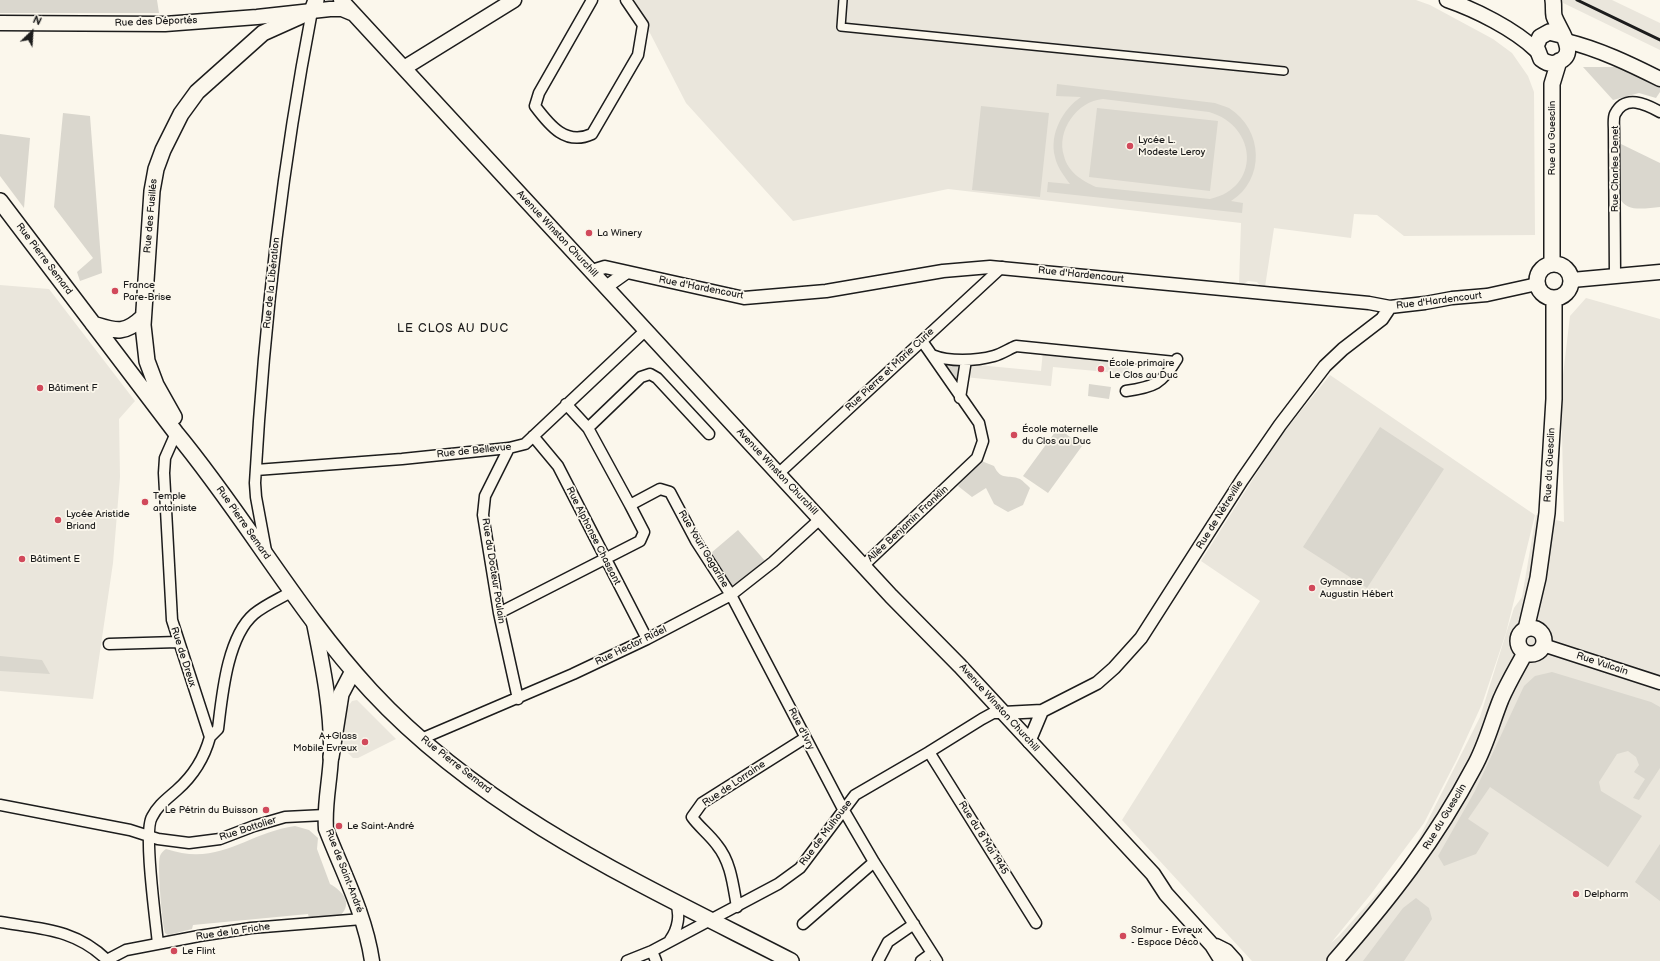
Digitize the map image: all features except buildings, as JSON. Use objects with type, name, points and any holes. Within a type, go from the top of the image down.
[{"type":"main road","name":"Avenue Winston Churchill","points":[[341,0],[863,566],[1154,874],[1166,894],[1212,945]]},
{"type":"main road","points":[[404,68],[514,0]]},
{"type":"main road","points":[[1447,0],[1466,7],[1548,50],[1603,54]]},
{"type":"main road","name":"Rue des Déportés","points":[[0,23],[165,24],[314,5],[342,9],[356,15]]},
{"type":"main road","name":"Rue des Fusillés","points":[[147,361],[143,317],[152,191],[156,169],[181,114],[197,92],[263,33],[314,5]]},
{"type":"main road","points":[[1548,50],[1568,50],[1554,6]]},
{"type":"main road","points":[[1548,50],[1554,6]]},
{"type":"main road","points":[[1548,50],[1554,32],[1564,38],[1660,79]]},
{"type":"main road","name":"Rue du Guesclin","points":[[1548,50],[1552,84],[1552,264]]},
{"type":"main road","name":"Rue Pierre Semard","points":[[0,201],[176,432],[206,469],[314,623],[372,692],[421,739],[466,776],[522,815],[572,846],[792,961]]},
{"type":"main road","points":[[1552,264],[1566,268],[1570,272],[1572,280],[1568,291],[1562,297],[1554,299],[1543,295],[1537,284],[1540,272],[1552,264]]},
{"type":"main road","points":[[1572,280],[1660,272]]},
{"type":"main road","name":"Rue du Guesclin","points":[[1526,629],[1538,578],[1547,513],[1554,399],[1554,299]]},
{"type":"main road","points":[[93,324],[116,331],[132,327],[143,317]]},
{"type":"main road","name":"Rue Pierre Semard","points":[[147,361],[156,385],[206,469]]},
{"type":"main road","name":"Rue de Saint-André","points":[[314,623],[328,693],[331,757],[325,815],[326,829],[362,919],[372,961]]},
{"type":"main road","points":[[1526,629],[1536,629],[1543,636],[1543,645],[1538,652],[1534,654],[1525,653],[1519,647],[1518,638],[1522,631],[1526,629]]},
{"type":"main road","name":"Rue du Guesclin","points":[[1335,961],[1380,911],[1415,865],[1443,823],[1476,765],[1502,698],[1525,653]]},
{"type":"main road","points":[[331,757],[341,694],[353,670]]},
{"type":"main road","points":[[1212,945],[1222,961]]},
{"type":"main road","points":[[1212,945],[1226,951],[1235,961]]},
{"type":"street","points":[[592,0],[539,93],[535,106],[545,119],[560,133],[576,139],[592,134],[638,55],[643,25],[626,0]]},
{"type":"street","points":[[843,0],[841,27],[1284,71]]},
{"type":"street","name":"Rue de la Libération","points":[[268,557],[256,497],[256,470],[274,251],[314,5]]},
{"type":"street","name":"Rue Charles Denet","points":[[1615,276],[1615,114],[1623,106],[1632,101],[1640,102],[1660,112]]},
{"type":"street","name":"Rue d'Hardencourt","points":[[592,271],[605,267],[744,298],[826,291],[966,268],[1002,267],[1368,303],[1390,307],[1487,295],[1537,284]]},
{"type":"street","name":"Rue Pierre et Marie Curie","points":[[778,474],[1002,267]]},
{"type":"street","points":[[606,287],[627,272]]},
{"type":"street","name":"Rue de Nétreville","points":[[1003,713],[1042,711],[1097,683],[1114,668],[1141,638],[1238,486],[1280,425],[1325,366],[1343,349],[1382,318],[1390,307]]},
{"type":"street","name":"Rue de Bellevue","points":[[256,470],[509,448],[525,444],[646,330]]},
{"type":"street","name":"Allée Benjamin Franklin","points":[[863,566],[977,458],[983,441],[979,423],[960,398],[922,341]]},
{"type":"street","points":[[932,355],[938,358],[966,360],[994,356],[1016,346],[1176,360],[1162,379],[1150,388],[1126,392]]},
{"type":"street","points":[[960,398],[966,360]]},
{"type":"street","points":[[588,428],[642,377],[650,374],[657,378],[709,434]]},
{"type":"street","points":[[499,613],[640,541],[644,532],[588,428],[566,404]]},
{"type":"street","name":"Rue de Dreux","points":[[176,432],[165,458],[164,473],[172,620],[210,737]]},
{"type":"street","name":"Rue Alphonse Chassant","points":[[533,436],[558,466],[647,639]]},
{"type":"street","name":"Rue du Docteur Poulain","points":[[509,448],[485,496],[483,515],[499,613],[518,699]]},
{"type":"street","name":"Rue Youri Gagarine","points":[[630,505],[660,489],[670,492],[696,540],[731,595]]},
{"type":"street","name":"Rue Hector Ridel","points":[[421,739],[518,699],[647,639],[731,595],[773,562],[820,518]]},
{"type":"street","points":[[158,944],[148,836],[151,818],[161,803],[195,772],[206,754],[210,737],[218,729],[222,697],[229,663],[240,634],[246,623],[253,615],[291,592]]},
{"type":"street","name":"Rue d'Ivry","points":[[731,595],[843,810],[934,957]]},
{"type":"street","points":[[109,644],[178,642]]},
{"type":"street","name":"Rue Vulcain","points":[[1543,645],[1660,683]]},
{"type":"street","points":[[1029,742],[1042,711]]},
{"type":"street","name":"Rue de Mulhouse","points":[[627,961],[652,951],[778,884],[800,868],[816,850],[843,810],[855,796],[982,719],[993,713],[1003,713]]},
{"type":"street","name":"Rue de Lorraine","points":[[737,907],[731,872],[725,855],[711,837],[692,817],[702,803],[806,738]]},
{"type":"street","name":"Rue du 8 Mai 1945","points":[[929,752],[1036,923]]},
{"type":"street","name":"Rue Bottolier","points":[[0,805],[130,830],[148,836],[189,842],[220,839],[254,826],[285,817],[325,815]]},
{"type":"street","points":[[803,924],[874,862]]},
{"type":"street","points":[[669,942],[675,934],[678,918],[675,901]]},
{"type":"street","name":"Rue de la Friche","points":[[107,960],[126,950],[199,936],[251,928],[362,919]]},
{"type":"street","points":[[0,922],[70,934],[96,949],[107,960]]},
{"type":"street","points":[[878,961],[888,942],[914,924]]},
{"type":"street","points":[[652,951],[656,961]]},
{"type":"street","points":[[921,961],[934,957]]},
{"type":"shaded area","points":[[0,0],[157,0],[159,13],[0,13]]},
{"type":"shaded area","name":"Lycée L. Modeste Leroy","points":[[633,0],[1416,0],[1430,5],[1493,39],[1512,53],[1528,76],[1534,92],[1535,235],[1404,236],[1377,215],[1354,214],[1351,238],[1274,228],[1265,287],[1261,287],[1257,282],[1248,281],[1242,285],[1239,284],[1241,223],[948,189],[793,221],[686,103]]},
{"type":"shaded area","points":[[1557,0],[1612,0],[1660,23],[1660,50]]},
{"type":"shaded area","points":[[1583,67],[1621,67],[1660,86],[1660,92],[1656,98],[1639,93],[1613,100]]},
{"type":"shaded area","points":[[1057,84],[1215,103],[1229,108],[1241,117],[1249,129],[1254,142],[1256,155],[1255,168],[1250,181],[1242,192],[1231,201],[1243,203],[1242,213],[1047,192],[1048,182],[1070,184],[1057,164],[1054,140],[1063,115],[1074,102],[1081,97],[1056,96]],"holes":[[[1103,99],[1209,112],[1225,119],[1237,130],[1244,143],[1247,157],[1245,170],[1238,183],[1227,193],[1210,199],[1096,187],[1076,175],[1069,167],[1064,156],[1062,146],[1066,128],[1077,111],[1094,101]]]},
{"type":"shaded area","points":[[981,106],[1049,113],[1040,197],[972,190]]},
{"type":"shaded area","points":[[1097,108],[1218,121],[1210,191],[1089,177]]},
{"type":"shaded area","points":[[63,113],[90,116],[102,273],[80,281],[77,272],[93,258],[54,207]]},
{"type":"shaded area","points":[[0,134],[30,138],[24,208],[0,176]]},
{"type":"shaded area","points":[[1621,144],[1660,163],[1660,207],[1643,209],[1632,208],[1623,203],[1620,198]]},
{"type":"shaded area","name":"Lycée Aristide Briand","points":[[0,285],[49,289],[135,401],[119,419],[120,477],[113,563],[93,699],[0,691]]},
{"type":"shaded area","points":[[1586,298],[1660,319],[1660,961],[1252,961],[1122,820],[1260,601],[1201,561],[1279,438],[1330,375],[1535,515],[1506,633],[1482,704],[1457,759],[1424,823],[1371,894],[1331,943],[1409,858],[1480,717],[1514,608],[1522,597],[1536,515],[1564,522],[1561,392],[1570,316]]},
{"type":"shaded area","name":"École primaire Le Clos au Duc","points":[[1043,351],[1130,360],[1128,374],[1053,367],[1051,386],[965,377],[967,364],[1041,371]]},
{"type":"shaded area","points":[[937,360],[963,362],[959,391]]},
{"type":"shaded area","points":[[1089,384],[1111,387],[1109,399],[1088,396]]},
{"type":"shaded area","points":[[1380,427],[1444,469],[1367,588],[1303,547]]},
{"type":"shaded area","points":[[1058,428],[1082,446],[1048,493],[1023,476]]},
{"type":"shaded area","points":[[979,460],[994,466],[999,474],[1020,479],[1030,488],[1023,505],[1008,512],[994,504],[986,488],[972,497],[958,486]]},
{"type":"shaded area","points":[[738,530],[766,562],[747,577],[731,586],[711,553]]},
{"type":"shaded area","points":[[0,656],[42,660],[50,674],[0,671]]},
{"type":"shaded area","points":[[1552,672],[1651,702],[1660,707],[1660,768],[1639,800],[1633,798],[1645,779],[1634,772],[1639,765],[1636,757],[1628,751],[1617,754],[1599,782],[1601,791],[1642,816],[1608,867],[1490,787],[1468,819],[1489,833],[1476,854],[1444,866],[1438,856],[1475,791],[1524,686],[1535,676]]},
{"type":"shaded area","points":[[357,700],[396,739],[358,758],[353,758],[344,746],[344,712],[352,701]]},
{"type":"shaded area","points":[[295,826],[309,830],[318,838],[317,849],[330,884],[342,893],[346,901],[346,906],[341,915],[309,918],[308,914],[193,925],[192,929],[168,935],[165,933],[161,906],[159,861],[160,856],[166,849],[185,853],[202,854],[232,847],[262,835]]},
{"type":"shaded area","points":[[1660,844],[1660,901],[1635,882]]},
{"type":"shaded area","points":[[1416,898],[1429,908],[1432,919],[1404,961],[1363,961],[1403,908]]},
{"type":"railway","points":[[1577,0],[1660,40]]},
{"type":"place","name":"Lycée L. Modeste Leroy","points":[[1130,146]]},
{"type":"place","name":"La Winery","points":[[589,233]]},
{"type":"place","name":"France Pare-Brise","points":[[115,291]]},
{"type":"place","name":"École primaire Le Clos au Duc","points":[[1101,369]]},
{"type":"place","name":"Bâtiment F","points":[[40,388]]},
{"type":"place","name":"École maternelle du Clos au Duc","points":[[1014,435]]},
{"type":"place","name":"Temple antoiniste","points":[[145,502]]},
{"type":"place","name":"Lycée Aristide Briand","points":[[58,520]]},
{"type":"place","name":"Bâtiment E","points":[[22,559]]},
{"type":"place","name":"Gymnase Augustin Hébert","points":[[1312,588]]},
{"type":"place","name":"A+Glass Mobile Evreux","points":[[365,742]]},
{"type":"place","name":"Le Pétrin du Buisson","points":[[266,810]]},
{"type":"place","name":"Le Saint-André","points":[[339,826]]},
{"type":"place","name":"Delpharm","points":[[1576,894]]},
{"type":"place","name":"Solmur - Evreux - Espace Déco","points":[[1123,936]]},
{"type":"place","name":"Le Flint","points":[[174,951]]},
{"type":"district","name":"LE CLOS AU DUC","points":[[453,329]]}]
